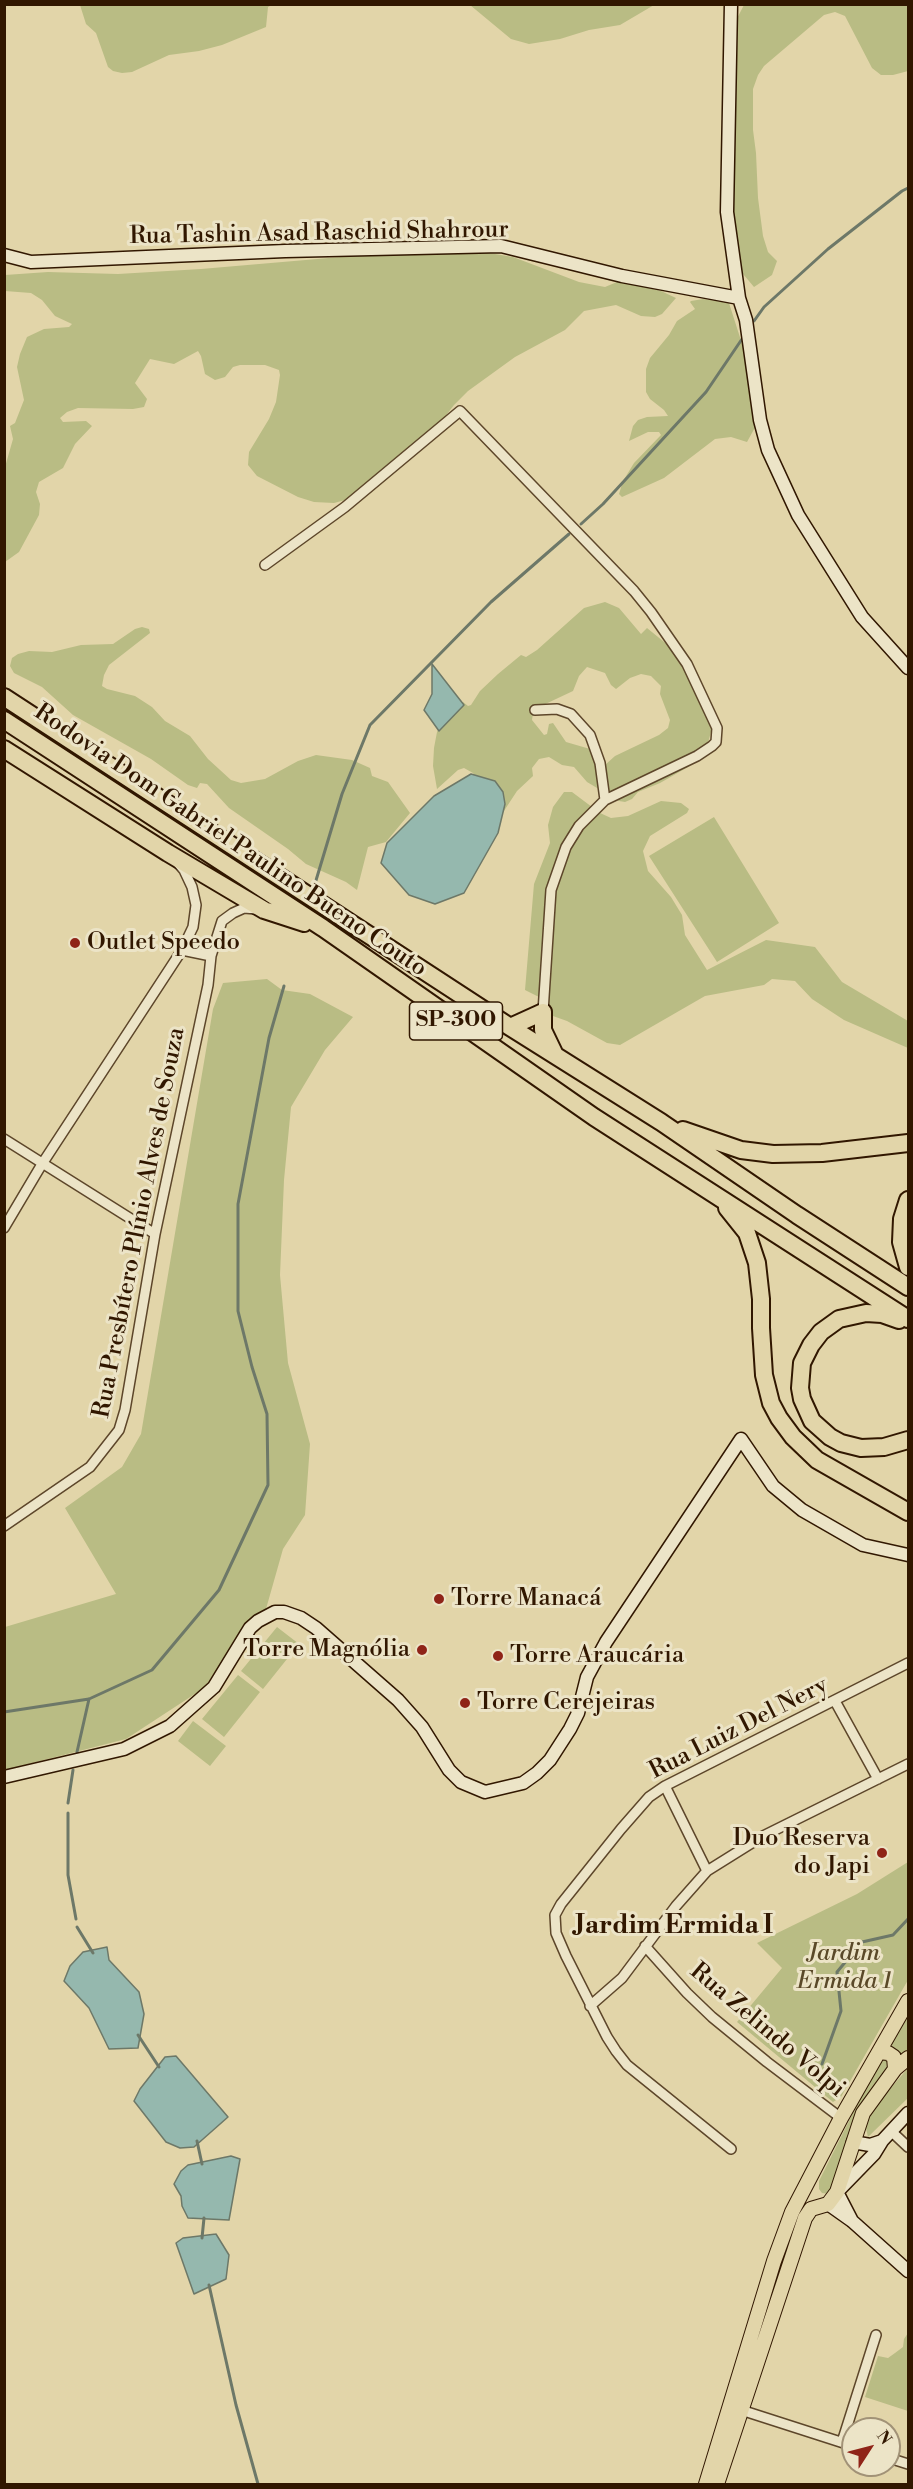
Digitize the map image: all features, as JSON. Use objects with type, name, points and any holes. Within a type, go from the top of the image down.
[{"type":"highway","name":"Rodovia Dom Gabriel Paulino Bueno Couto","points":[[4,697],[510,1027],[661,1122],[797,1215],[909,1287]]},
{"type":"highway","name":"Rodovia Dom Gabriel Paulino Bueno Couto","points":[[4,720],[323,928],[594,1117],[909,1321]]},
{"type":"highway","points":[[9,754],[264,910],[323,928]]},
{"type":"highway","points":[[510,1027],[543,1012],[543,1030],[556,1056]]},
{"type":"highway","points":[[661,1122],[741,1150],[773,1155],[822,1154],[909,1143]]},
{"type":"highway","points":[[700,1184],[732,1213],[747,1233],[758,1263],[764,1375],[771,1403],[779,1418],[798,1443],[817,1460],[909,1512]]},
{"type":"highway","points":[[909,1200],[902,1219],[901,1242],[909,1267]]},
{"type":"highway","points":[[909,1321],[882,1314],[866,1313],[839,1319],[821,1332],[810,1345],[802,1364],[801,1388],[802,1399],[812,1421],[830,1437],[841,1443],[872,1448],[909,1440]]},
{"type":"main road","points":[[706,2484],[774,2261],[792,2212],[841,2118],[909,2001]]},
{"type":"main road","points":[[879,2052],[888,2053],[894,2057],[895,2069]]},
{"type":"main road","points":[[717,2484],[805,2218],[811,2209],[828,2204],[837,2192],[862,2113],[895,2069],[909,2058]]},
{"type":"main road","points":[[807,2186],[814,2196],[828,2204]]},
{"type":"main road","points":[[774,2261],[788,2266]]},
{"type":"street","points":[[731,4],[727,212],[738,298],[746,320],[760,420],[768,450],[798,515],[862,617],[909,668]]},
{"type":"street","name":"Rua Tashin Asad Raschid Shahrour","points":[[4,255],[31,262],[285,251],[501,246],[622,276],[738,298]]},
{"type":"street","points":[[265,565],[345,507],[460,411],[651,612],[687,664],[717,728],[716,742],[707,750],[605,800],[588,815],[566,847],[550,890],[543,1012]]},
{"type":"street","points":[[535,710],[557,709],[571,714],[590,735],[600,763],[605,800]]},
{"type":"street","points":[[4,1228],[42,1164],[182,950],[193,927],[196,905],[192,887],[184,870],[168,853]]},
{"type":"street","name":"Rua Presbítero Plínio Alves de Souza","points":[[4,1526],[90,1467],[119,1430],[125,1410],[155,1234],[208,985],[211,956],[222,921],[244,908],[264,910]]},
{"type":"street","points":[[182,950],[211,956]]},
{"type":"street","points":[[4,1139],[155,1234]]},
{"type":"street","points":[[4,1777],[124,1749],[170,1726],[214,1687],[250,1628],[275,1612],[284,1612],[301,1618],[316,1628],[398,1700],[422,1728],[450,1770],[461,1782],[485,1792],[524,1783],[550,1760],[570,1730],[578,1713],[587,1677],[606,1642],[741,1439],[773,1485],[802,1510],[863,1545],[909,1555]]},
{"type":"street","name":"Rua Luiz Del Nery","points":[[731,2149],[627,2065],[607,2037],[590,2006],[556,1933],[555,1915],[561,1904],[621,1829],[650,1797],[665,1786],[909,1663]]},
{"type":"street","points":[[835,1701],[879,1779]]},
{"type":"street","points":[[590,2006],[622,1978],[676,1906],[707,1870],[763,1836],[909,1764]]},
{"type":"street","points":[[665,1786],[707,1870]]},
{"type":"street","name":"Rua Zelindo Volpi","points":[[645,1946],[687,1993],[712,2016],[767,2062],[841,2118]]},
{"type":"street","points":[[852,2221],[837,2192],[909,2114]]},
{"type":"street","points":[[892,2132],[909,2147]]},
{"type":"street","points":[[853,2142],[870,2145],[882,2141]]},
{"type":"street","points":[[828,2204],[852,2221],[909,2271]]},
{"type":"street","points":[[850,2417],[876,2335]]},
{"type":"street","points":[[741,2410],[841,2442]]},
{"type":"green space","points":[[80,4],[272,5],[268,7],[266,27],[222,45],[169,55],[132,72],[122,73],[108,67],[96,33],[86,24]]},
{"type":"green space","points":[[561,4],[564,6],[654,5],[620,25],[529,44],[511,39],[470,5]]},
{"type":"green space","points":[[744,5],[908,5],[908,71],[881,75],[872,68],[845,16],[835,12],[824,15],[764,66],[758,75],[753,89],[753,130],[758,198],[763,236],[768,252],[777,261],[772,275],[754,287],[738,268],[733,256],[732,28]]},
{"type":"green space","points":[[477,251],[513,257],[579,282],[605,287],[617,282],[628,283],[661,291],[676,298],[662,314],[655,317],[641,316],[616,305],[584,311],[565,330],[515,357],[468,391],[426,441],[349,499],[334,503],[314,502],[298,497],[257,476],[248,465],[249,452],[269,419],[276,402],[279,370],[265,365],[240,365],[233,367],[225,377],[215,380],[205,374],[198,351],[174,364],[150,359],[135,383],[147,399],[144,407],[133,409],[78,408],[67,412],[60,418],[63,422],[86,421],[92,426],[75,444],[63,468],[39,482],[36,492],[40,504],[39,515],[19,552],[5,562],[5,467],[13,439],[10,426],[15,423],[24,400],[17,367],[20,354],[27,337],[44,329],[69,327],[72,324],[55,316],[42,300],[31,293],[5,291],[5,275],[48,272],[118,274],[387,253]]},
{"type":"green space","points":[[703,299],[729,303],[745,353],[758,422],[747,442],[731,437],[715,439],[664,478],[622,497],[619,494],[623,481],[634,463],[661,435],[659,432],[648,432],[629,441],[633,426],[638,420],[647,417],[668,416],[646,392],[646,369],[650,358],[677,321],[695,309],[690,302]]},
{"type":"green space","points":[[605,602],[619,608],[641,634],[647,628],[685,659],[712,728],[708,743],[688,767],[638,792],[632,799],[625,802],[619,801],[587,782],[574,767],[562,765],[549,757],[539,759],[532,768],[533,776],[517,791],[500,817],[473,773],[464,768],[458,770],[437,789],[433,766],[434,748],[437,732],[444,716],[463,702],[468,706],[471,705],[480,691],[498,674],[521,655],[526,657],[537,650],[584,608]],"holes":[[[587,667],[605,673],[611,685],[616,689],[630,678],[641,674],[651,676],[661,686],[660,694],[670,720],[668,728],[659,735],[615,756],[605,765],[598,763],[590,749],[566,742],[553,723],[549,724],[547,734],[544,735],[532,720],[533,713],[539,707],[573,691],[579,676]]]},
{"type":"green space","points":[[142,627],[149,629],[150,633],[109,665],[102,686],[135,696],[152,707],[165,721],[190,736],[208,759],[231,780],[241,783],[265,779],[298,761],[316,755],[352,760],[370,768],[372,776],[388,782],[410,813],[386,842],[368,847],[357,890],[346,882],[306,864],[229,808],[207,784],[200,783],[197,788],[188,785],[151,759],[73,715],[42,687],[14,673],[10,666],[12,658],[18,654],[29,651],[52,652],[81,645],[113,644],[135,629]]},
{"type":"green space","points":[[564,792],[572,792],[600,813],[611,818],[628,816],[661,801],[681,803],[689,809],[687,813],[650,836],[643,851],[648,871],[671,897],[682,915],[685,935],[707,970],[766,940],[815,947],[842,982],[908,1021],[908,1048],[844,1020],[812,999],[795,981],[772,979],[764,985],[705,996],[620,1045],[607,1043],[567,1021],[539,1011],[539,997],[525,990],[534,884],[550,843],[548,825],[553,807]]},
{"type":"green space","points":[[714,817],[779,923],[717,962],[649,856]]},
{"type":"green space","points":[[267,979],[282,990],[310,994],[353,1017],[325,1050],[291,1107],[284,1180],[280,1275],[288,1363],[310,1444],[305,1515],[283,1549],[264,1616],[245,1629],[204,1688],[126,1739],[5,1770],[5,1627],[116,1594],[65,1508],[122,1467],[141,1434],[213,1009],[223,983]]},
{"type":"green space","points":[[277,1627],[299,1644],[263,1689],[241,1671]]},
{"type":"green space","points":[[238,1675],[260,1692],[224,1737],[202,1719]]},
{"type":"green space","points":[[193,1721],[226,1746],[210,1766],[178,1741]]},
{"type":"green space","name":"Jardim Ermida 1","points":[[908,1862],[908,1980],[841,2097],[833,2102],[737,2022],[782,1968],[757,1943],[857,1894]]},
{"type":"green space","points":[[908,2009],[908,2051],[899,2059],[890,2043]]},
{"type":"green space","points":[[886,2059],[889,2062],[888,2068],[870,2093],[850,2128],[835,2188],[829,2194],[822,2193],[819,2189],[819,2181],[877,2065]]},
{"type":"green space","points":[[908,2068],[908,2098],[868,2137],[865,2124],[872,2110]]},
{"type":"green space","points":[[908,2333],[908,2411],[865,2397],[878,2356],[888,2358],[903,2347]]},
{"type":"water","points":[[432,664],[464,705],[439,731],[424,710],[432,694]]},
{"type":"water","points":[[471,774],[495,781],[503,792],[505,804],[498,833],[464,893],[435,904],[409,895],[381,863],[387,843],[434,796]]},
{"type":"water","points":[[107,1947],[109,1960],[139,1992],[144,2014],[138,2048],[109,2049],[89,2008],[64,1981],[70,1966],[83,1952]]},
{"type":"water","points":[[176,2056],[228,2117],[194,2147],[180,2148],[166,2142],[134,2101],[140,2089],[165,2057]]},
{"type":"water","points":[[231,2156],[240,2159],[229,2220],[188,2218],[182,2206],[181,2196],[174,2184],[181,2171],[188,2165]]},
{"type":"water","points":[[216,2234],[229,2255],[226,2279],[194,2294],[176,2243],[183,2238]]},
{"type":"waterway","points":[[754,321],[764,307],[828,249],[908,188]]},
{"type":"waterway","points":[[581,524],[603,504],[706,392],[742,339]]},
{"type":"waterway","points":[[314,887],[342,794],[370,725],[491,602],[569,534]]},
{"type":"waterway","points":[[4,1712],[89,1699],[152,1670],[219,1590],[268,1485],[267,1414],[238,1311],[238,1204],[269,1038],[284,986]]},
{"type":"waterway","points":[[77,1752],[89,1699]]},
{"type":"waterway","points":[[68,1803],[73,1770]]},
{"type":"waterway","points":[[68,1813],[68,1875],[76,1919]]},
{"type":"waterway","points":[[822,2064],[841,2011],[837,1972],[862,1942],[893,1935],[908,1919]]},
{"type":"waterway","points":[[77,1927],[93,1953]]},
{"type":"waterway","points":[[138,2035],[159,2067]]},
{"type":"waterway","points":[[197,2141],[202,2164]]},
{"type":"waterway","points":[[202,2238],[204,2218]]},
{"type":"waterway","points":[[209,2285],[236,2405],[258,2484]]},
{"type":"place","name":"Outlet Speedo","points":[[75,943]]},
{"type":"place","name":"Torre Manacá","points":[[439,1599]]},
{"type":"place","name":"Torre Magnólia","points":[[422,1650]]},
{"type":"place","name":"Torre Araucária","points":[[498,1656]]},
{"type":"place","name":"Torre Cerejeiras","points":[[465,1703]]},
{"type":"place","name":"Duo Reserva do Japi","points":[[882,1853]]},
{"type":"district","name":"Jardim Ermida I","points":[[674,1927]]}]
